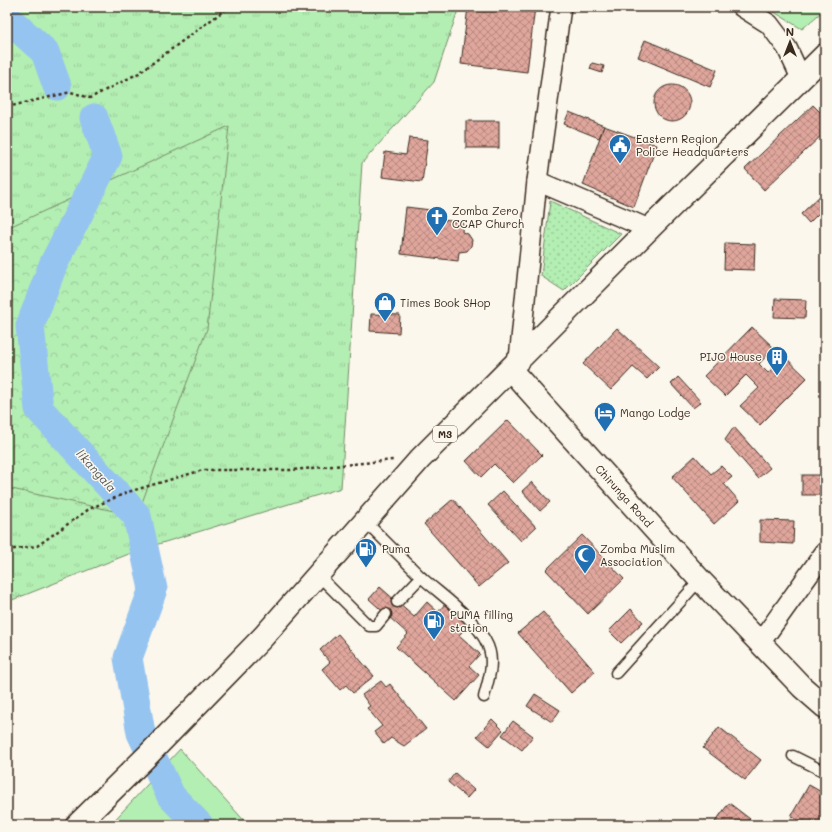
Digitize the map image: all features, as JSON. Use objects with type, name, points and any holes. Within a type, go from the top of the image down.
[{"type":"main road","name":"M3","points":[[77,825],[148,755],[263,637],[420,459],[825,55]]},
{"type":"main road","name":"Chirunga Road","points":[[514,364],[700,580],[802,687],[825,707]]},
{"type":"street","points":[[514,364],[561,7]]},
{"type":"street","points":[[742,7],[770,24],[786,48],[801,78]]},
{"type":"street","points":[[537,181],[649,229]]},
{"type":"street","points":[[760,643],[825,552]]},
{"type":"lane","points":[[365,521],[481,634],[488,646],[491,660],[489,679],[484,697]]},
{"type":"lane","points":[[318,575],[369,626],[376,626],[386,614]]},
{"type":"lane","points":[[397,602],[422,577]]},
{"type":"lane","points":[[616,673],[700,580]]},
{"type":"lane","points":[[794,756],[825,772]]},
{"type":"path","points":[[7,107],[71,92],[90,98],[139,73],[226,9],[232,7]]},
{"type":"path","points":[[7,550],[37,546],[89,509],[128,492],[203,470],[293,470],[373,461],[420,459]]},
{"type":"green space","points":[[7,7],[459,7],[434,82],[362,163],[341,488],[139,550],[7,602]]},
{"type":"green space","points":[[766,7],[825,7],[825,9],[802,29]]},
{"type":"green space","points":[[229,126],[207,329],[137,516],[7,488],[7,228]]},
{"type":"green space","points":[[550,201],[621,234],[564,291],[541,276]]},
{"type":"green space","points":[[180,749],[248,825],[110,825]]},
{"type":"building","points":[[468,7],[535,7],[527,72],[461,64]]},
{"type":"building","points":[[645,40],[717,70],[710,87],[638,57]]},
{"type":"building","points":[[592,63],[604,66],[602,73],[590,69]]},
{"type":"building","points":[[672,85],[682,88],[687,93],[690,103],[687,113],[682,118],[672,121],[662,118],[657,113],[654,103],[657,93],[662,88]]},
{"type":"building","points":[[813,105],[825,117],[825,132],[764,190],[745,169]]},
{"type":"building","points":[[569,112],[604,126],[599,138],[564,124]]},
{"type":"building","points":[[466,121],[499,121],[499,148],[466,148]]},
{"type":"building","name":"Eastern Region Police Headquarters","points":[[604,126],[657,145],[634,207],[583,185]]},
{"type":"building","points":[[409,138],[428,140],[422,182],[382,177],[385,152],[406,155]]},
{"type":"building","points":[[825,191],[825,207],[809,223],[801,214]]},
{"type":"building","name":"Zomba Zero CCAP Church","points":[[406,207],[431,210],[430,219],[463,222],[462,232],[468,234],[472,240],[471,246],[467,251],[459,252],[458,261],[401,254]]},
{"type":"building","points":[[725,243],[755,244],[754,270],[724,269]]},
{"type":"building","points":[[775,299],[806,300],[805,318],[774,317]]},
{"type":"building","name":"Times Book SHop","points":[[371,314],[400,315],[399,333],[370,331]]},
{"type":"building","name":"PIJO House","points":[[752,327],[774,348],[759,364],[768,373],[784,356],[807,378],[760,425],[740,406],[759,388],[746,375],[725,396],[704,376]]},
{"type":"building","points":[[617,328],[659,367],[647,379],[633,367],[611,390],[583,364]]},
{"type":"building","points":[[678,377],[701,402],[693,408],[671,384]]},
{"type":"building","points":[[508,420],[542,455],[513,483],[494,464],[481,477],[466,461]]},
{"type":"building","points":[[734,427],[770,468],[758,478],[725,440]]},
{"type":"building","points":[[695,456],[711,474],[721,466],[732,477],[724,484],[739,501],[714,524],[672,477]]},
{"type":"building","points":[[802,475],[825,475],[825,495],[802,495]]},
{"type":"building","points":[[532,482],[550,502],[540,511],[522,491]]},
{"type":"building","points":[[503,491],[536,527],[521,541],[488,505]]},
{"type":"building","points":[[453,499],[508,563],[479,587],[424,524]]},
{"type":"building","points":[[760,520],[794,521],[793,544],[760,542]]},
{"type":"building","name":"Zomba Muslim Association","points":[[582,535],[624,579],[588,614],[546,570]]},
{"type":"building","name":"PUMA filling station","points":[[380,587],[414,617],[427,602],[438,612],[446,603],[470,624],[459,635],[480,654],[469,666],[479,675],[456,701],[396,647],[408,634],[369,599]]},
{"type":"building","points":[[631,609],[643,622],[621,643],[609,631]]},
{"type":"building","points":[[543,612],[595,672],[571,693],[518,633]]},
{"type":"building","points":[[338,634],[374,676],[353,693],[346,685],[340,690],[322,669],[330,662],[320,650]]},
{"type":"building","points":[[381,681],[386,687],[390,684],[426,729],[404,746],[391,738],[384,744],[374,732],[382,726],[367,708],[370,706],[362,695]]},
{"type":"building","points":[[535,694],[560,710],[552,722],[527,706]]},
{"type":"building","points":[[492,719],[503,730],[489,746],[477,736]]},
{"type":"building","points":[[513,721],[533,736],[522,750],[502,735]]},
{"type":"building","points":[[719,727],[761,760],[745,780],[703,748]]},
{"type":"building","points":[[455,773],[474,790],[467,798],[448,782]]},
{"type":"building","points":[[809,785],[825,794],[825,825],[806,825],[791,816]]},
{"type":"building","points":[[729,803],[750,819],[746,825],[718,825],[715,822]]},
{"type":"waterway","name":"likangala","points":[[7,18],[45,52],[57,86]]},
{"type":"waterway","name":"likangala","points":[[94,118],[108,156],[53,265],[30,326],[39,409],[137,516],[153,589],[128,658],[141,733],[171,796],[199,825]]},
{"type":"place","name":"Eastern Region Police Headquarters","points":[[620,164]]},
{"type":"place","name":"Zomba Zero CCAP Church","points":[[437,236]]},
{"type":"place","name":"Times Book SHop","points":[[385,322]]},
{"type":"place","name":"PIJO House","points":[[777,376]]},
{"type":"place","name":"Mango Lodge","points":[[605,432]]},
{"type":"place","name":"Puma","points":[[366,568]]},
{"type":"place","name":"Zomba Muslim Association","points":[[585,574]]},
{"type":"place","name":"PUMA filling station","points":[[434,640]]}]
